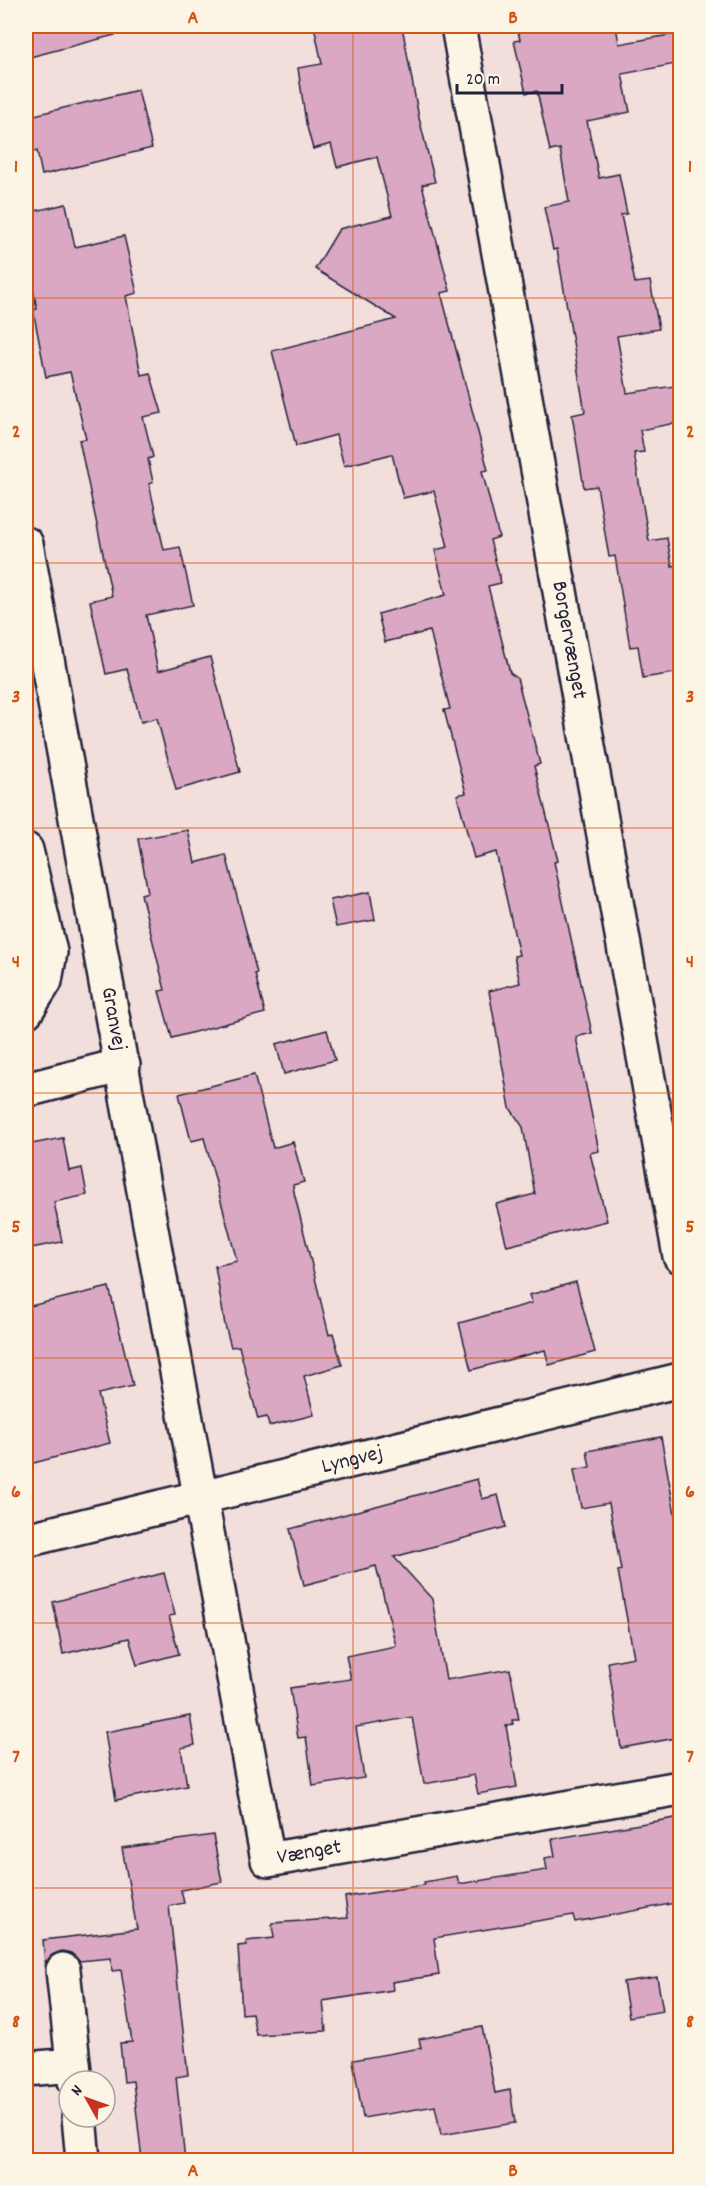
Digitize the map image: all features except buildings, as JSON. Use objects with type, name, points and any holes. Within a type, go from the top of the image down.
[{"type":"street","name":"Borgervænget","points":[[458,26],[681,1256]]},
{"type":"street","name":"Granvej","points":[[26,544],[123,1065],[198,1496]]},
{"type":"street","points":[[26,850],[50,952],[45,981],[26,1011]]},
{"type":"street","points":[[26,1090],[123,1065]]},
{"type":"street","name":"Lyngvej","points":[[26,1540],[198,1496],[681,1380]]},
{"type":"street","name":"Vænget","points":[[198,1496],[268,1860],[681,1788]]},
{"type":"street","points":[[63,1970],[74,2069]]},
{"type":"street","points":[[26,2069],[57,2072]]},
{"type":"street","points":[[80,2129],[83,2160]]}]
